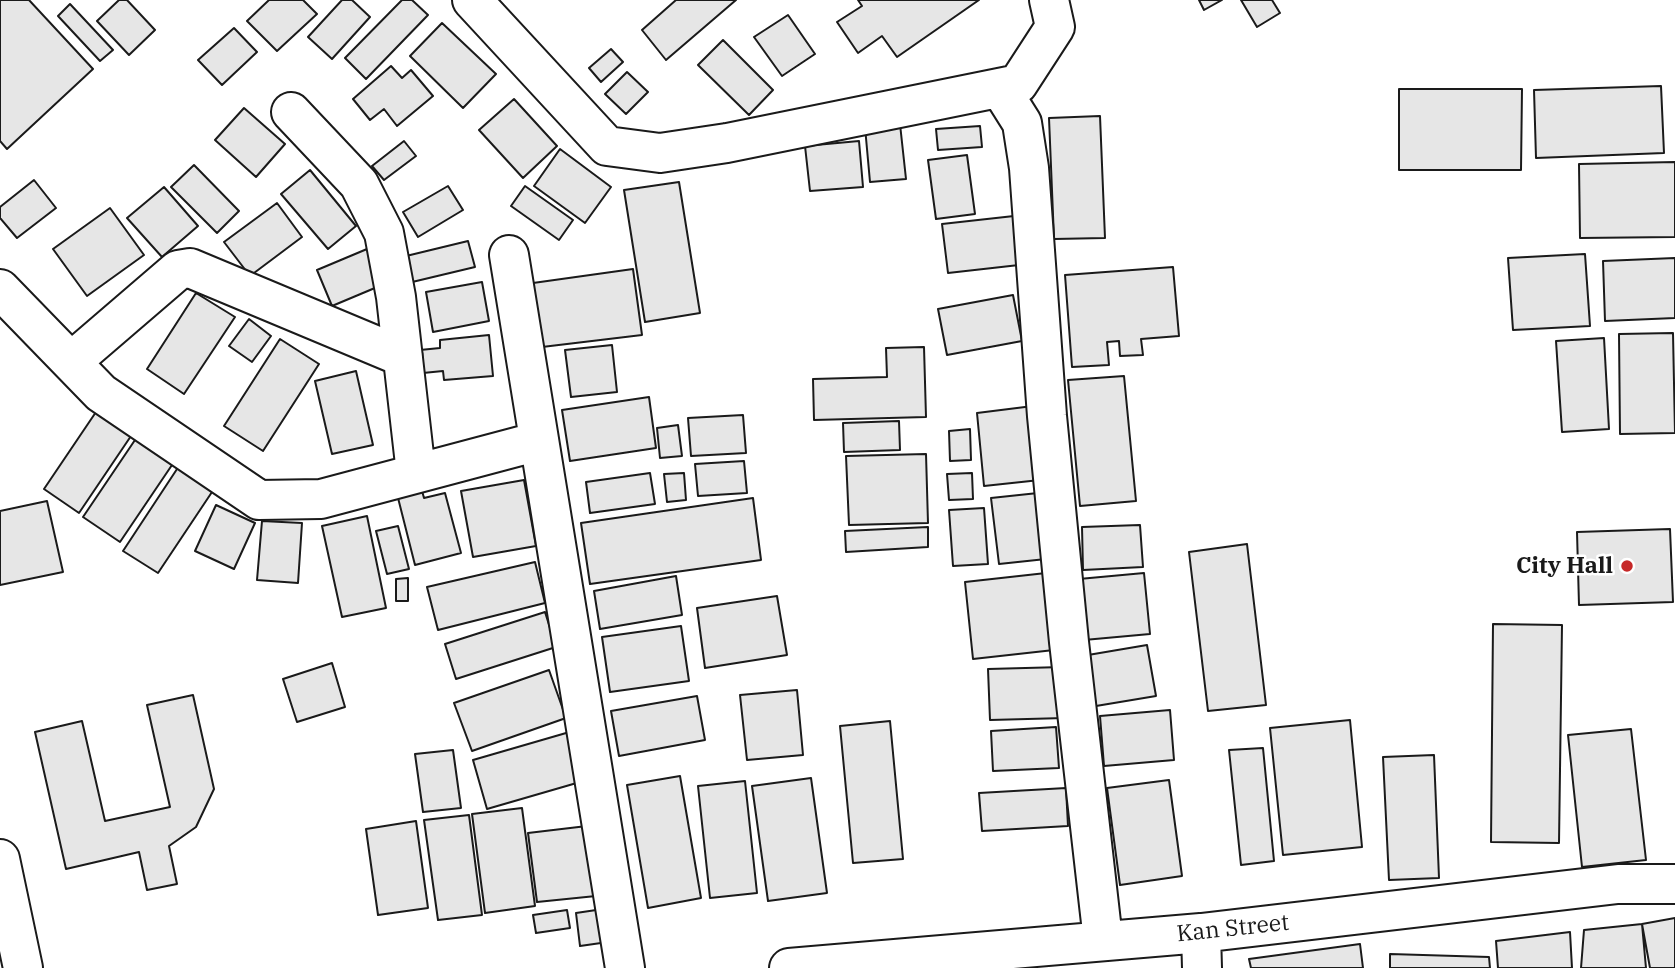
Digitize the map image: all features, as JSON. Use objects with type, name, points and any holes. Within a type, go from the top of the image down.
[{"type":"street","points":[[472,0],[607,146],[660,153],[727,143],[1018,84],[1055,27],[1049,0]]},
{"type":"street","points":[[1000,88],[1022,123],[1029,169],[1047,416],[1069,642],[1103,940]]},
{"type":"street","points":[[291,112],[359,184],[384,233],[396,298],[416,473]]},
{"type":"street","points":[[509,255],[625,968]]},
{"type":"street","points":[[71,362],[178,270],[190,268],[403,357]]},
{"type":"street","points":[[0,289],[101,393],[259,500],[321,499],[539,441]]},
{"type":"street","points":[[0,859],[23,968]]},
{"type":"street","name":"Kan Street","points":[[789,968],[1103,940],[1202,950],[1618,884],[1675,884]]},
{"type":"building","points":[[0,0],[29,0],[93,69],[7,149],[0,141]]},
{"type":"building","points":[[119,0],[127,0],[155,30],[129,55],[97,21]]},
{"type":"building","points":[[269,0],[303,0],[317,14],[277,51],[247,21]]},
{"type":"building","points":[[342,0],[352,0],[370,17],[332,59],[308,37]]},
{"type":"building","points":[[402,0],[412,0],[428,15],[366,79],[345,58]]},
{"type":"building","points":[[676,0],[736,0],[666,60],[642,30]]},
{"type":"building","points":[[858,0],[979,0],[897,57],[882,36],[858,53],[837,22],[862,6]]},
{"type":"building","points":[[1199,0],[1222,0],[1204,10]]},
{"type":"building","points":[[1241,0],[1272,0],[1280,13],[1257,27]]},
{"type":"building","points":[[70,4],[113,50],[100,61],[58,16]]},
{"type":"building","points":[[788,15],[815,54],[782,76],[754,37]]},
{"type":"building","points":[[442,23],[496,74],[463,108],[410,56]]},
{"type":"building","points":[[234,28],[257,52],[222,85],[198,60]]},
{"type":"building","points":[[723,40],[773,90],[749,115],[698,65]]},
{"type":"building","points":[[611,49],[623,62],[601,82],[589,68]]},
{"type":"building","points":[[391,66],[402,78],[411,70],[433,96],[397,126],[384,109],[370,120],[353,99]]},
{"type":"building","points":[[627,72],[648,92],[626,114],[605,94]]},
{"type":"building","points":[[1661,86],[1664,153],[1536,158],[1534,90]]},
{"type":"building","points":[[1399,89],[1522,89],[1521,170],[1399,170]]},
{"type":"building","points":[[514,99],[557,146],[523,178],[479,130]]},
{"type":"building","points":[[244,108],[285,144],[256,177],[215,140]]},
{"type":"building","points":[[1100,116],[1105,238],[1054,239],[1049,118]]},
{"type":"building","points":[[900,124],[906,179],[870,182],[865,127]]},
{"type":"building","points":[[980,126],[982,147],[938,150],[936,129]]},
{"type":"building","points":[[404,141],[416,156],[384,180],[372,166]]},
{"type":"building","points":[[859,141],[863,187],[810,191],[805,146]]},
{"type":"building","points":[[560,149],[611,187],[585,223],[534,186]]},
{"type":"building","points":[[967,155],[975,214],[936,219],[928,160]]},
{"type":"building","points":[[1675,162],[1675,237],[1580,238],[1579,164]]},
{"type":"building","points":[[194,165],[239,211],[217,233],[171,187]]},
{"type":"building","points":[[310,170],[356,226],[328,249],[281,194]]},
{"type":"building","points":[[34,180],[56,208],[17,238],[0,218],[0,207]]},
{"type":"building","points":[[679,182],[700,313],[645,322],[624,190]]},
{"type":"building","points":[[448,186],[463,210],[418,237],[403,212]]},
{"type":"building","points":[[525,186],[573,220],[559,240],[511,206]]},
{"type":"building","points":[[164,187],[198,226],[162,257],[127,218]]},
{"type":"building","points":[[277,203],[302,237],[250,276],[224,242]]},
{"type":"building","points":[[110,208],[144,255],[87,296],[53,249]]},
{"type":"building","points":[[1014,216],[1019,265],[948,273],[942,224]]},
{"type":"building","points":[[468,241],[475,267],[408,283],[402,257]]},
{"type":"building","points":[[367,249],[382,285],[332,306],[317,270]]},
{"type":"building","points":[[1585,254],[1590,326],[1513,330],[1508,258]]},
{"type":"building","points":[[1675,258],[1675,318],[1605,321],[1603,261]]},
{"type":"building","points":[[1173,267],[1179,336],[1141,339],[1143,355],[1120,356],[1119,341],[1107,342],[1109,365],[1072,367],[1065,275]]},
{"type":"building","points":[[633,269],[642,335],[542,347],[533,283]]},
{"type":"building","points":[[482,282],[489,321],[433,332],[426,292]]},
{"type":"building","points":[[196,293],[235,317],[184,394],[147,369]]},
{"type":"building","points":[[1013,295],[1022,341],[947,355],[938,309]]},
{"type":"building","points":[[249,319],[271,336],[252,362],[229,346]]},
{"type":"building","points":[[1673,333],[1675,433],[1620,434],[1619,334]]},
{"type":"building","points":[[489,335],[493,376],[444,380],[443,371],[423,373],[420,350],[440,348],[440,340]]},
{"type":"building","points":[[1604,338],[1609,429],[1562,432],[1556,341]]},
{"type":"building","points":[[280,339],[319,364],[263,451],[224,426]]},
{"type":"building","points":[[612,345],[617,392],[571,397],[565,350]]},
{"type":"building","points":[[924,347],[926,417],[814,420],[813,379],[887,377],[886,348]]},
{"type":"building","points":[[356,371],[373,445],[332,454],[315,381]]},
{"type":"building","points":[[1124,376],[1136,501],[1080,506],[1068,380]]},
{"type":"building","points":[[649,397],[656,448],[570,461],[562,410]]},
{"type":"building","points":[[1033,406],[1040,480],[984,486],[977,413]]},
{"type":"building","points":[[98,409],[133,433],[79,513],[44,489]]},
{"type":"building","points":[[743,415],[746,453],[691,456],[688,418]]},
{"type":"building","points":[[899,421],[900,450],[844,452],[843,423]]},
{"type":"building","points":[[678,425],[682,456],[660,458],[657,428]]},
{"type":"building","points":[[970,429],[971,460],[950,461],[949,431]]},
{"type":"building","points":[[137,437],[174,462],[120,542],[83,517]]},
{"type":"building","points":[[926,454],[928,523],[849,525],[846,456]]},
{"type":"building","points":[[744,461],[747,493],[698,496],[695,464]]},
{"type":"building","points":[[179,466],[214,489],[158,573],[123,551]]},
{"type":"building","points":[[650,473],[655,504],[590,513],[586,482]]},
{"type":"building","points":[[684,473],[686,500],[667,502],[664,474]]},
{"type":"building","points":[[972,473],[973,499],[949,500],[947,474]]},
{"type":"building","points":[[419,480],[424,498],[445,493],[461,553],[415,565],[395,486]]},
{"type":"building","points":[[524,480],[536,546],[473,557],[461,491]]},
{"type":"building","points":[[1038,493],[1046,559],[999,564],[991,498]]},
{"type":"building","points":[[753,498],[761,560],[590,584],[581,523]]},
{"type":"building","points":[[47,501],[63,572],[0,585],[0,511]]},
{"type":"building","points":[[216,505],[255,523],[234,569],[195,551]]},
{"type":"building","points":[[984,508],[988,564],[953,566],[949,510]]},
{"type":"building","points":[[367,516],[386,608],[342,617],[322,526]]},
{"type":"building","points":[[262,521],[302,523],[298,583],[257,580]]},
{"type":"building","points":[[1140,525],[1143,567],[1083,570],[1082,527]]},
{"type":"building","points":[[398,526],[409,569],[387,574],[376,531]]},
{"type":"building","points":[[928,527],[928,547],[846,552],[845,531]]},
{"type":"building","points":[[1670,529],[1673,602],[1579,605],[1577,532]]},
{"type":"building","points":[[1247,544],[1266,705],[1208,711],[1189,552]]},
{"type":"building","points":[[535,562],[545,603],[438,630],[427,587]]},
{"type":"building","points":[[1046,573],[1054,650],[973,659],[965,582]]},
{"type":"building","points":[[1144,573],[1150,634],[1084,640],[1079,579]]},
{"type":"building","points":[[676,576],[682,615],[600,629],[594,591]]},
{"type":"building","points":[[408,578],[408,601],[396,601],[396,579]]},
{"type":"building","points":[[777,596],[787,655],[705,668],[697,608]]},
{"type":"building","points":[[545,612],[556,647],[456,679],[445,644]]},
{"type":"building","points":[[1493,624],[1562,625],[1559,843],[1491,842]]},
{"type":"building","points":[[681,626],[689,681],[610,692],[602,637]]},
{"type":"building","points":[[1147,645],[1156,696],[1096,706],[1088,655]]},
{"type":"building","points":[[332,663],[345,707],[297,722],[283,679]]},
{"type":"building","points":[[1063,667],[1065,718],[990,720],[988,669]]},
{"type":"building","points":[[549,670],[566,718],[472,751],[454,703]]},
{"type":"building","points":[[797,690],[803,755],[747,760],[740,695]]},
{"type":"building","points":[[193,695],[214,789],[196,827],[169,846],[177,884],[147,890],[139,852],[66,869],[35,732],[82,721],[105,821],[170,807],[147,705]]},
{"type":"building","points":[[697,696],[705,740],[619,756],[611,711]]},
{"type":"building","points":[[1170,710],[1174,760],[1104,766],[1100,716]]},
{"type":"building","points":[[1350,720],[1362,847],[1283,855],[1270,728]]},
{"type":"building","points":[[890,721],[903,859],[853,863],[840,726]]},
{"type":"building","points":[[1056,727],[1059,768],[993,771],[991,731]]},
{"type":"building","points":[[1631,729],[1646,860],[1582,867],[1568,735]]},
{"type":"building","points":[[573,731],[587,780],[487,809],[473,760]]},
{"type":"building","points":[[1263,748],[1274,861],[1241,865],[1229,750]]},
{"type":"building","points":[[453,750],[461,808],[423,812],[415,754]]},
{"type":"building","points":[[1434,755],[1439,878],[1389,880],[1383,757]]},
{"type":"building","points":[[680,776],[701,898],[648,908],[627,785]]},
{"type":"building","points":[[811,778],[827,893],[768,901],[752,786]]},
{"type":"building","points":[[1169,780],[1182,876],[1120,885],[1107,788]]},
{"type":"building","points":[[745,781],[757,893],[710,898],[698,786]]},
{"type":"building","points":[[1066,788],[1068,826],[982,831],[979,793]]},
{"type":"building","points":[[522,808],[535,906],[485,913],[472,814]]},
{"type":"building","points":[[469,815],[482,915],[438,920],[424,820]]},
{"type":"building","points":[[416,821],[428,908],[378,915],[366,829]]},
{"type":"building","points":[[587,826],[596,896],[537,902],[528,833]]},
{"type":"building","points":[[603,909],[608,942],[580,946],[576,913]]},
{"type":"building","points":[[567,910],[570,928],[536,933],[533,915]]},
{"type":"building","points":[[1675,918],[1675,968],[1650,968],[1642,924]]},
{"type":"building","points":[[1642,924],[1646,968],[1581,968],[1584,930]]},
{"type":"building","points":[[1570,932],[1572,968],[1498,968],[1496,941]]},
{"type":"building","points":[[1360,944],[1363,968],[1251,968],[1249,959]]},
{"type":"building","points":[[1390,954],[1489,957],[1490,968],[1390,968]]},
{"type":"place","name":"City Hall","points":[[1627,566]]}]
